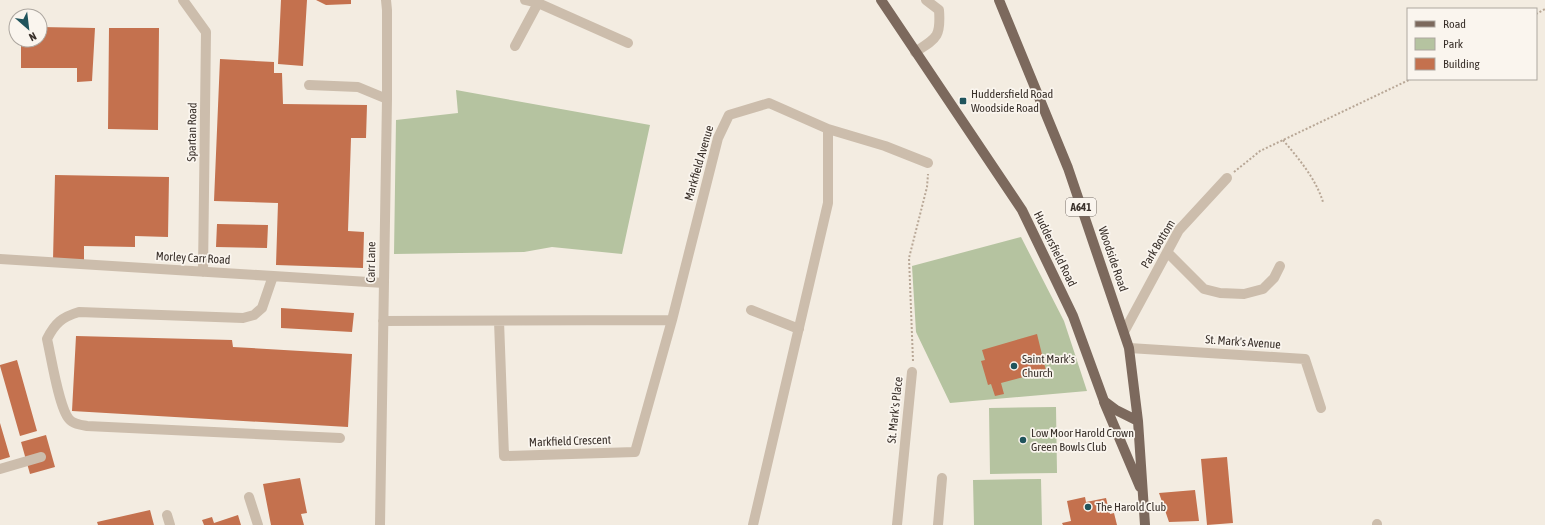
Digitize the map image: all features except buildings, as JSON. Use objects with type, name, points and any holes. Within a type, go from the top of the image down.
[{"type":"main road","name":"Huddersfield Road","points":[[881,0],[1022,210],[1073,316],[1104,401],[1143,496]]},
{"type":"main road","name":"Woodside Road","points":[[999,0],[1068,168],[1124,332],[1129,348],[1138,421]]},
{"type":"main road","points":[[1104,401],[1116,410],[1138,421]]},
{"type":"main road","name":"A641","points":[[1138,421],[1145,525]]},
{"type":"street","name":"Spartan Road","points":[[183,0],[206,32],[203,272]]},
{"type":"street","name":"Carr Lane","points":[[380,525],[387,99],[386,0]]},
{"type":"street","points":[[525,0],[538,3],[628,43]]},
{"type":"street","points":[[915,52],[934,40],[940,28],[939,10],[926,0]]},
{"type":"street","points":[[515,46],[538,3]]},
{"type":"street","points":[[309,85],[358,87],[387,99]]},
{"type":"street","name":"Markfield Avenue","points":[[672,320],[718,138],[729,115],[770,103],[828,129],[885,146],[928,163]]},
{"type":"street","points":[[753,525],[828,203],[828,129]]},
{"type":"street","name":"Park Bottom","points":[[1124,332],[1179,230],[1227,178]]},
{"type":"street","points":[[1167,252],[1204,289],[1220,293],[1244,294],[1263,289],[1274,278],[1280,266]]},
{"type":"street","name":"Morley Carr Road","points":[[0,259],[384,283]]},
{"type":"street","points":[[273,276],[262,308],[254,315],[243,318],[79,312],[67,315],[58,322],[47,339],[62,406],[70,419],[76,424],[87,426],[340,438]]},
{"type":"street","points":[[751,310],[799,329]]},
{"type":"street","points":[[383,321],[672,320]]},
{"type":"street","name":"Markfield Crescent","points":[[499,321],[504,456],[635,452],[672,320]]},
{"type":"street","name":"St. Mark's Avenue","points":[[1129,348],[1305,359],[1321,408]]},
{"type":"street","name":"St. Mark's Place","points":[[897,525],[912,372]]},
{"type":"street","points":[[0,469],[41,457]]},
{"type":"street","points":[[938,525],[942,478]]},
{"type":"street","points":[[249,497],[258,525]]},
{"type":"street","points":[[167,515],[170,525]]},
{"type":"path","points":[[1227,178],[1260,150],[1410,80]]},
{"type":"path","points":[[1283,140],[1296,155],[1319,188],[1323,202]]},
{"type":"path","points":[[912,372],[914,354],[909,258],[927,187],[928,163]]},
{"type":"green space","points":[[456,90],[650,125],[622,254],[552,247],[524,252],[394,254],[396,120],[458,113]]},
{"type":"green space","points":[[1021,237],[1064,321],[1087,391],[950,403],[916,332],[912,266]]},
{"type":"green space","name":"Low Moor Harold Crown Green Bowls Club","points":[[1056,407],[1057,473],[990,474],[989,408]]},
{"type":"green space","name":"Low Moor Harold Crown Green Bowls Club","points":[[1041,479],[1042,525],[974,525],[973,480]]},
{"type":"place","name":"Huddersfield Road Woodside Road","points":[[963,101]]},
{"type":"place","name":"Saint Mark's Church","points":[[1014,366]]},
{"type":"place","name":"Low Moor Harold Crown Green Bowls Club","points":[[1023,440]]},
{"type":"place","name":"The Harold Club","points":[[1088,507]]}]
